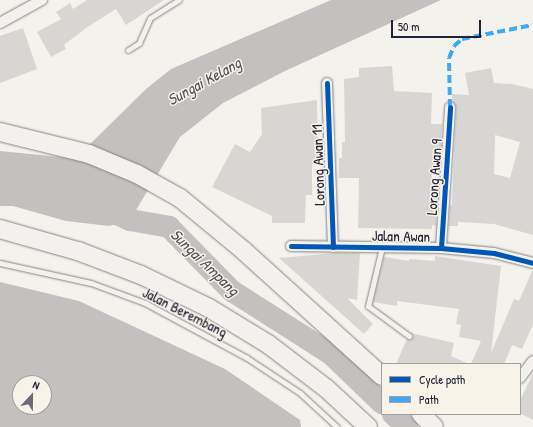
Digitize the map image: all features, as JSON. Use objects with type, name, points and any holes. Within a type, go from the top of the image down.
[{"type":"highway","points":[[0,132],[89,154],[137,174],[180,198],[244,251],[381,375]]},
{"type":"highway","points":[[0,229],[78,251],[134,272],[209,308],[268,344],[327,389],[368,427]]},
{"type":"highway","points":[[422,415],[434,427]]},
{"type":"street","points":[[0,23],[42,0]]},
{"type":"street","name":"Lorong Awan 11","points":[[327,83],[333,246]]},
{"type":"street","name":"Lorong Awan 9","points":[[441,248],[450,107]]},
{"type":"street","name":"Jalan Awan","points":[[291,246],[441,248],[494,253],[533,263]]},
{"type":"street","points":[[521,377],[533,361]]},
{"type":"lane","points":[[128,50],[139,43],[145,24],[150,18],[179,0]]},
{"type":"lane","points":[[382,248],[368,306],[408,336]]},
{"type":"lane","name":"Jalan Berembang","points":[[0,263],[91,283],[145,303],[247,358],[300,393],[337,427]]},
{"type":"water","name":"Sungai Kelang","points":[[331,0],[441,0],[285,71],[223,103],[180,137],[130,220],[109,226],[66,221],[13,206],[0,206],[0,151],[70,158],[85,149],[146,89],[171,69]]},
{"type":"water","points":[[0,282],[79,301],[225,369],[300,420],[301,427],[0,427]]},
{"type":"building","points":[[87,0],[164,0],[126,25],[116,9],[86,28],[64,45],[66,49],[51,57],[37,32],[61,19],[56,12],[70,3],[73,9]]},
{"type":"building","points":[[23,28],[37,69],[0,83],[0,36]]},
{"type":"building","points":[[392,66],[394,91],[432,93],[431,124],[442,124],[440,166],[432,166],[431,200],[433,204],[437,204],[436,226],[432,225],[432,229],[358,228],[359,178],[339,178],[339,158],[342,158],[342,142],[345,142],[344,79],[359,77],[359,68]]},
{"type":"building","points":[[491,68],[494,83],[512,84],[533,89],[533,235],[494,224],[458,222],[458,226],[449,226],[450,205],[452,205],[456,107],[452,101],[452,94],[469,95],[465,73]],"holes":[[[495,135],[520,142],[510,178],[494,174]]]},
{"type":"building","points":[[317,100],[318,163],[312,163],[312,195],[306,195],[305,223],[272,223],[272,216],[212,187],[235,144],[250,152],[262,134],[261,108]]},
{"type":"building","points":[[335,253],[360,253],[357,300],[347,298],[373,324],[364,334],[279,258]]},
{"type":"building","points":[[435,256],[501,266],[491,353],[514,299],[519,301],[533,269],[533,324],[522,349],[512,345],[504,363],[471,363],[481,341],[459,337],[461,325],[456,324],[459,309],[397,301],[397,306],[373,302],[384,257],[409,261],[409,259],[435,261]]},
{"type":"building","points":[[411,333],[454,343],[451,356],[467,363],[396,363],[407,339],[412,338]]},
{"type":"building","points":[[533,374],[533,420],[521,414],[521,398]]},
{"type":"waterway","name":"Sungai Ampang","points":[[104,208],[130,220],[169,227],[232,291],[331,354],[381,402]]},
{"type":"waterway","name":"Sungai Ampang","points":[[394,415],[407,427]]},
{"type":"marked path","points":[[450,107],[449,58],[454,46],[462,39],[533,25]]},
{"type":"cycle path","points":[[327,83],[333,247]]},
{"type":"cycle path","points":[[441,248],[450,107]]},
{"type":"cycle path","points":[[291,246],[441,248],[494,253],[533,263]]}]
